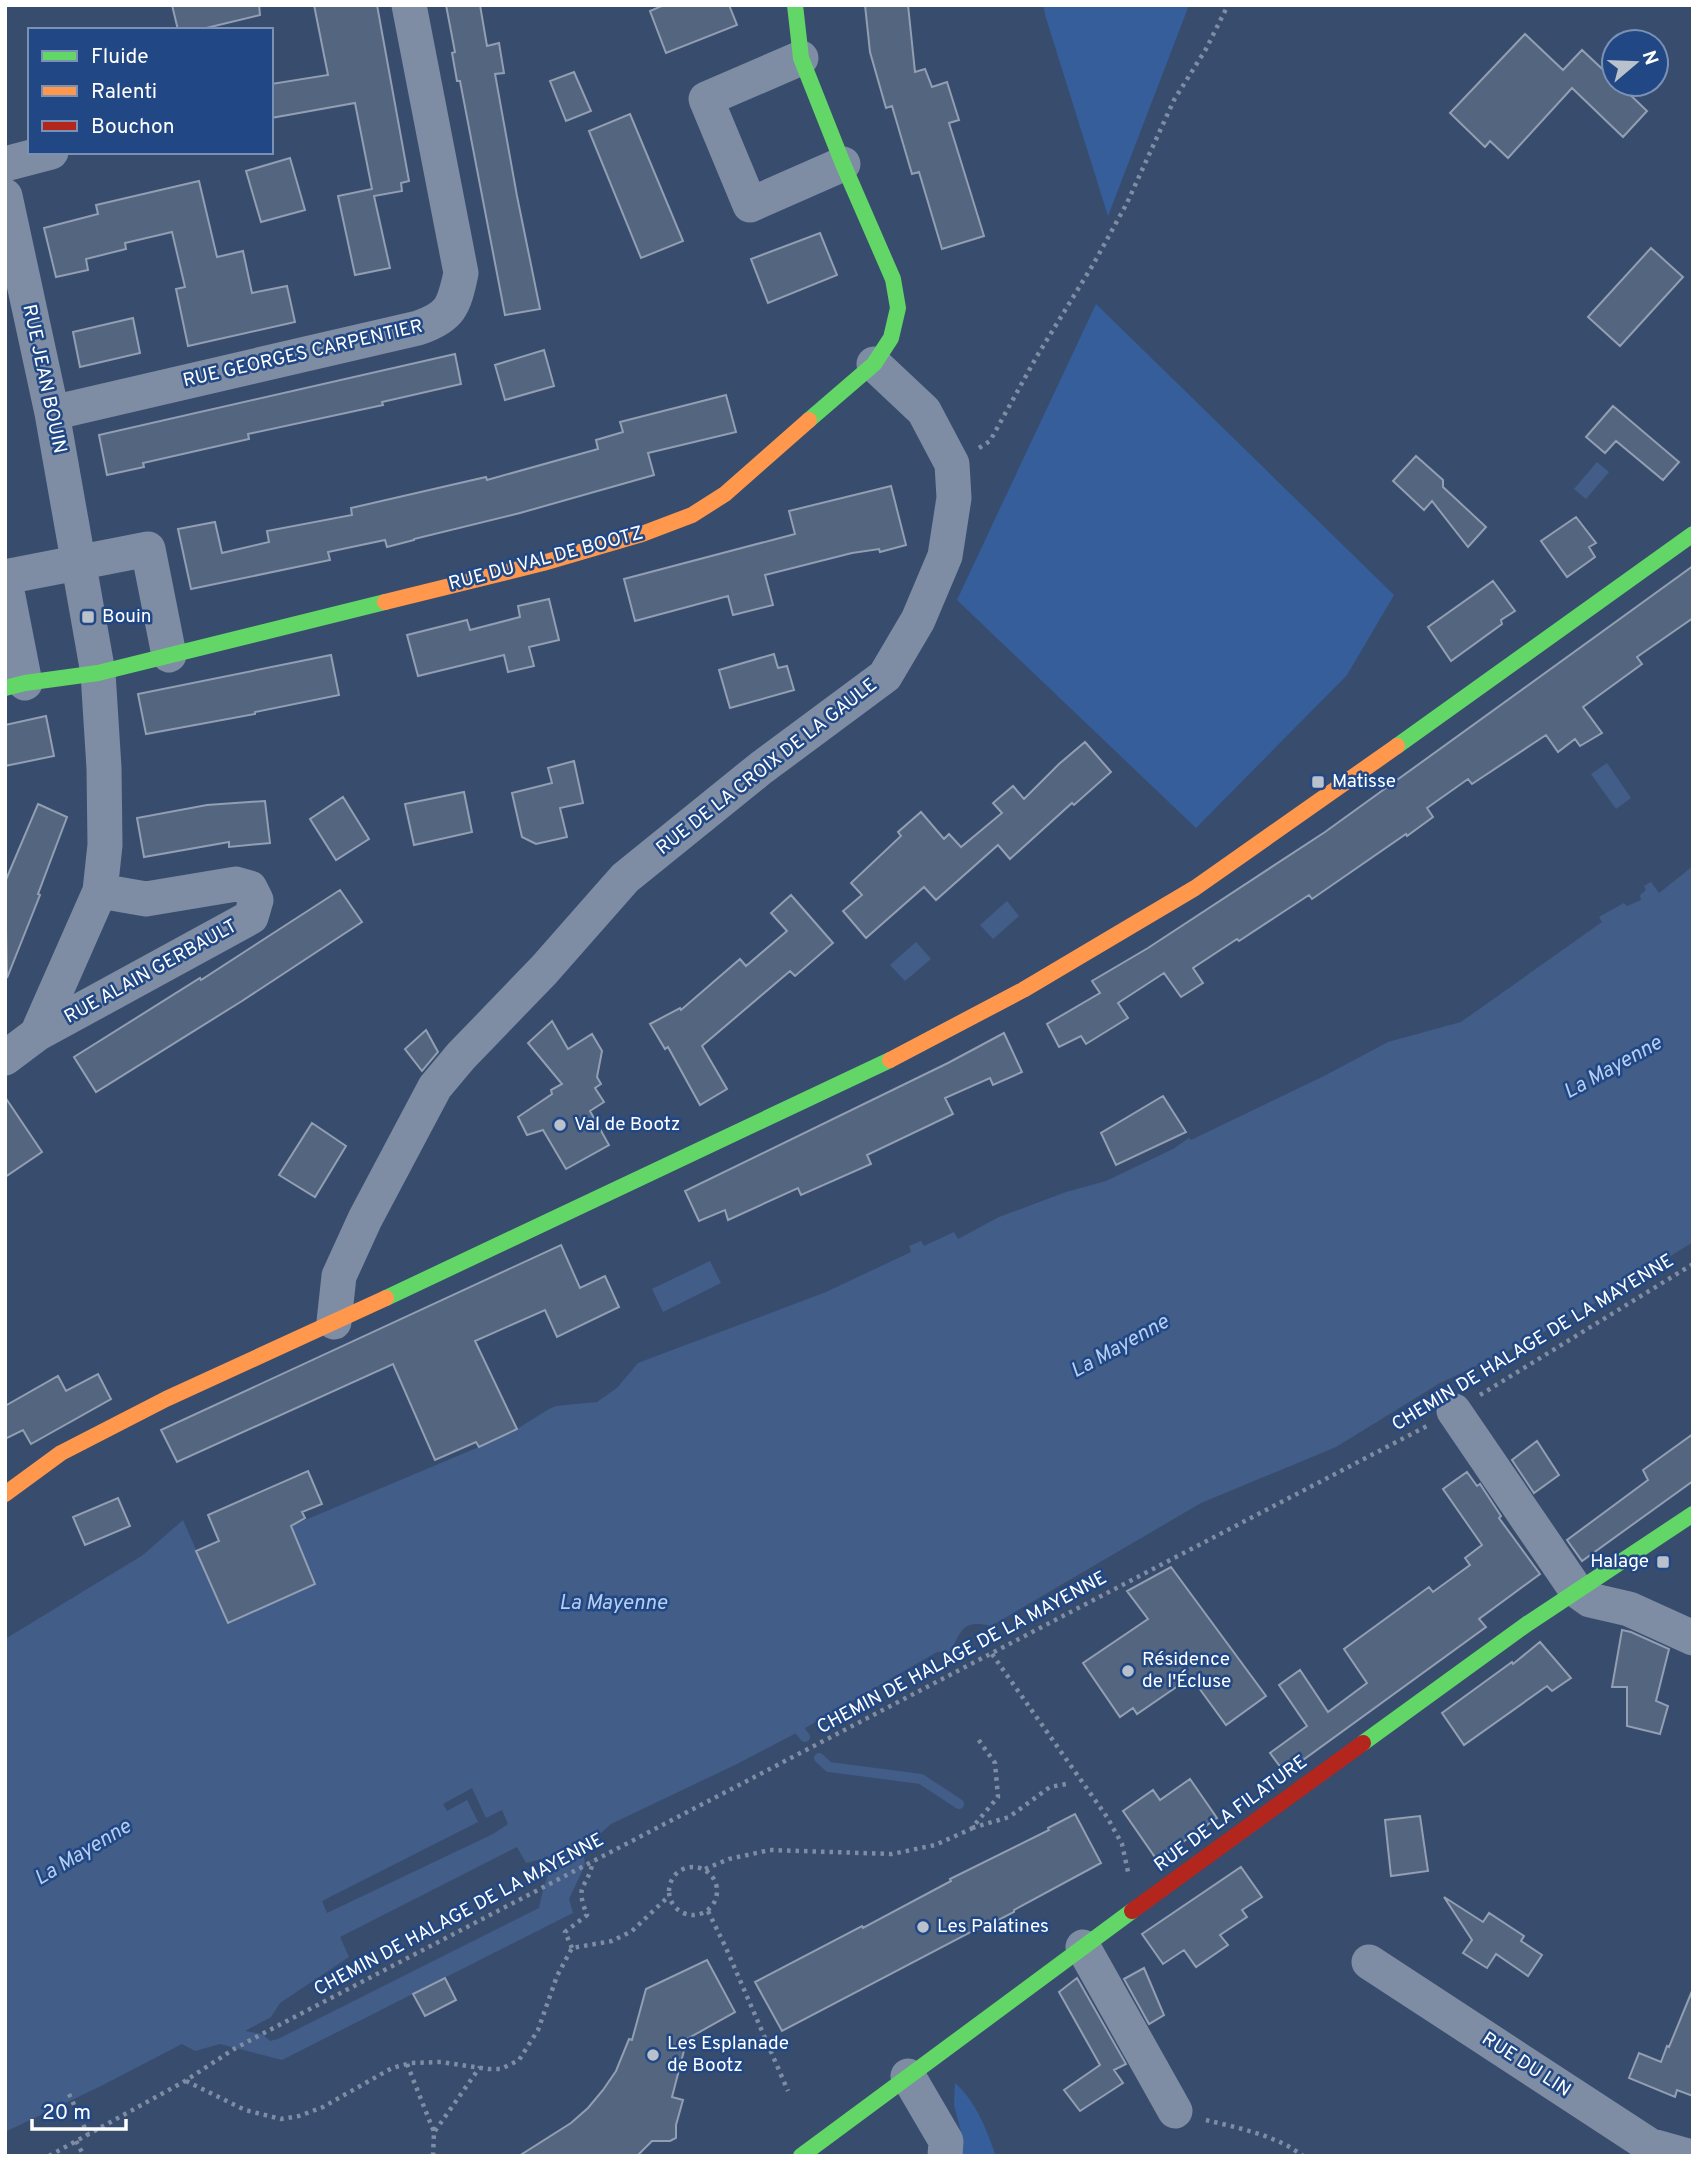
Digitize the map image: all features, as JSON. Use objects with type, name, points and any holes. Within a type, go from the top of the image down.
[{"type":"street","name":"RUE GEORGES CARPENTIER","points":[[52,413],[418,328],[437,321],[455,301],[461,273],[409,5]]},
{"type":"street","points":[[795,5],[801,58],[893,279],[898,308],[891,338],[874,364]]},
{"type":"street","points":[[801,58],[706,99],[750,205],[843,164]]},
{"type":"street","points":[[5,164],[43,154]]},
{"type":"street","name":"RUE JEAN BOUIN","points":[[5,196],[52,413],[97,673]]},
{"type":"street","name":"RUE DE LA CROIX DE LA GAULE","points":[[334,1322],[339,1276],[365,1219],[435,1087],[625,878],[761,768],[885,676],[918,620],[944,556],[954,498],[952,464],[924,411],[874,364]]},
{"type":"street","name":"RUE DU VAL DE BOOTZ","points":[[169,655],[148,549],[5,580],[15,686],[97,673],[543,563],[642,534],[692,515],[724,494],[874,364]]},
{"type":"street","points":[[5,1493],[61,1453],[166,1399],[897,1057],[1023,990],[1195,888],[1693,534]]},
{"type":"street","name":"RUE ALAIN GERBAULT","points":[[37,1034],[100,891],[105,845],[104,768],[97,673]]},
{"type":"street","name":"RUE ALAIN GERBAULT","points":[[5,1058],[37,1034],[251,917],[256,900],[250,888],[236,884],[146,899],[100,891]]},
{"type":"street","points":[[1454,1411],[1576,1590],[1590,1600],[1629,1609],[1693,1638]]},
{"type":"street","name":"RUE DE LA FILATURE","points":[[801,2156],[1083,1947],[1576,1590],[1693,1514]]},
{"type":"street","points":[[1083,1947],[1175,2111]]},
{"type":"street","name":"RUE DU LIN","points":[[1370,1962],[1649,2145],[1688,2156]]},
{"type":"street","points":[[908,2076],[946,2141],[945,2156]]},
{"type":"path","points":[[952,464],[990,441],[1127,203],[1174,100],[1206,49],[1228,5]]},
{"type":"path","name":"CHEMIN DE HALAGE DE LA MAYENNE","points":[[49,2156],[185,2081],[262,2034],[1454,1411],[1693,1264]]},
{"type":"path","points":[[992,1654],[1107,1817],[1122,1844],[1129,1879],[1141,1905]]},
{"type":"path","points":[[971,1829],[998,1797],[995,1763],[978,1739]]},
{"type":"path","points":[[705,1869],[729,1859],[770,1850],[892,1854],[935,1845],[971,1829],[1009,1817],[1050,1787],[1066,1784]]},
{"type":"path","points":[[572,1948],[565,1932],[587,1915],[579,1896],[582,1886],[590,1877],[593,1861]]},
{"type":"path","points":[[572,1948],[612,1941],[632,1931],[668,1896],[675,1873],[690,1866],[705,1869],[712,1875],[717,1890],[717,1898],[708,1911],[700,1915],[684,1914],[668,1896]]},
{"type":"path","points":[[708,1911],[788,2091]]},
{"type":"path","points":[[185,2081],[245,2110],[281,2119],[323,2107],[392,2068],[407,2064],[441,2062],[501,2069],[519,2060],[538,2030],[557,1976],[572,1948]]},
{"type":"path","points":[[407,2064],[435,2132],[433,2156]]},
{"type":"path","points":[[435,2132],[480,2067]]},
{"type":"path","points":[[69,2094],[88,2135]]},
{"type":"path","points":[[1175,2111],[1253,2132],[1296,2150],[1303,2156]]},
{"type":"path","points":[[76,2141],[84,2156]]},
{"type":"shaded area","points":[[1043,5],[1189,5],[1108,216],[1046,18]]},
{"type":"shaded area","points":[[1096,304],[1394,595],[1347,675],[1196,828],[957,600]]},
{"type":"shaded area","points":[[955,2083],[975,2108],[996,2156],[954,2156],[961,2132],[954,2105]]},
{"type":"water","points":[[1597,462],[1609,472],[1586,499],[1574,489]]},
{"type":"water","points":[[1607,763],[1631,798],[1616,809],[1591,774]]},
{"type":"water","name":"La Mayenne","points":[[1693,866],[1693,1242],[1579,1313],[1440,1383],[1336,1447],[1201,1503],[991,1626],[969,1625],[961,1631],[951,1651],[937,1652],[800,1731],[611,1824],[583,1849],[585,1865],[569,1899],[573,1913],[282,2060],[220,2044],[195,2051],[182,2044],[5,2132],[5,1639],[143,1555],[183,1520],[228,1623],[315,1584],[291,1526],[479,1447],[556,1406],[597,1402],[617,1388],[638,1363],[826,1292],[911,1252],[909,1246],[921,1241],[924,1246],[954,1232],[958,1239],[999,1217],[1066,1192],[1106,1181],[1173,1149],[1189,1138],[1191,1140],[1326,1075],[1388,1042],[1461,1022],[1602,922],[1599,917],[1624,903],[1627,906],[1641,900],[1640,895],[1646,890],[1644,886],[1651,882],[1659,893]],"holes":[[[472,1788],[486,1818],[502,1810],[508,1824],[493,1834],[327,1913],[322,1901],[478,1822],[467,1800],[447,1811],[443,1804]],[[517,1847],[526,1863],[556,1855],[539,1908],[278,2039],[270,2041],[262,2034],[245,2031],[271,2017],[280,2003],[349,1957],[340,1937]]]},
{"type":"water","points":[[1007,901],[1019,916],[993,939],[980,925]]},
{"type":"water","points":[[916,942],[931,959],[905,981],[890,965]]},
{"type":"water","points":[[710,1261],[721,1283],[663,1312],[652,1289]]},
{"type":"building","points":[[172,5],[259,5],[260,15],[206,28],[178,28]]},
{"type":"building","points":[[314,5],[377,5],[409,181],[401,183],[402,191],[374,196],[390,268],[355,275],[338,196],[372,189],[355,103],[273,118],[273,84],[328,75]]},
{"type":"building","points":[[446,5],[480,5],[487,46],[499,43],[504,73],[495,74],[540,309],[505,315],[460,81],[457,81],[452,53],[455,52]]},
{"type":"building","points":[[664,5],[729,5],[737,25],[666,53],[650,11]]},
{"type":"building","points":[[865,5],[908,5],[915,72],[925,69],[932,87],[947,82],[959,120],[949,123],[984,236],[942,249],[919,172],[912,174],[892,106],[886,108],[870,52]]},
{"type":"building","points":[[1525,34],[1563,70],[1582,50],[1600,67],[1600,98],[1634,98],[1647,111],[1623,137],[1572,88],[1508,158],[1490,141],[1485,147],[1450,113]]},
{"type":"building","points":[[574,72],[591,111],[566,121],[550,81]]},
{"type":"building","points":[[630,114],[683,241],[641,258],[589,131]]},
{"type":"building","points":[[290,158],[305,210],[261,222],[246,171]]},
{"type":"building","points":[[199,181],[217,257],[243,251],[252,293],[287,286],[295,322],[188,346],[176,289],[185,287],[172,232],[125,243],[126,249],[86,259],[88,270],[56,277],[44,228],[98,214],[96,205]]},
{"type":"building","points":[[820,233],[837,275],[768,303],[751,259]]},
{"type":"building","points":[[1651,248],[1683,277],[1620,346],[1588,317]]},
{"type":"building","points":[[133,318],[140,353],[80,367],[73,332]]},
{"type":"building","points":[[544,350],[554,386],[505,400],[495,365]]},
{"type":"building","points":[[455,354],[461,384],[382,402],[383,405],[248,434],[249,439],[143,463],[144,467],[107,475],[99,435]]},
{"type":"building","points":[[726,395],[736,432],[648,453],[654,475],[387,547],[385,540],[328,552],[330,560],[191,589],[178,529],[215,522],[222,553],[269,542],[267,531],[352,515],[351,508],[486,477],[487,480],[598,449],[596,440],[623,432],[620,422]]},
{"type":"building","points":[[1613,406],[1679,462],[1663,480],[1616,441],[1605,453],[1586,437]]},
{"type":"building","points":[[1416,456],[1443,480],[1443,487],[1486,527],[1468,547],[1432,501],[1424,510],[1393,481]]},
{"type":"building","points":[[891,486],[906,545],[880,552],[879,549],[852,553],[765,575],[773,605],[733,615],[728,596],[635,621],[624,579],[795,534],[789,511]]},
{"type":"building","points":[[1576,517],[1596,543],[1589,547],[1595,557],[1567,577],[1541,541]]},
{"type":"building","points":[[1693,566],[1693,618],[1637,657],[1642,664],[1583,707],[1602,733],[1580,746],[1575,739],[1558,752],[1546,735],[1472,784],[1468,779],[1427,808],[1433,817],[1407,836],[1406,834],[1312,899],[1309,895],[1193,968],[1203,983],[1181,997],[1164,973],[1118,1003],[1128,1018],[1086,1044],[1081,1036],[1059,1047],[1047,1024],[1100,993],[1092,981],[1148,948],[1325,832]]},
{"type":"building","points":[[1493,581],[1515,611],[1501,620],[1502,624],[1451,661],[1428,627]]},
{"type":"building","points":[[549,599],[559,640],[529,647],[534,666],[508,672],[504,655],[418,676],[407,635],[467,620],[470,630],[520,617],[518,606]]},
{"type":"building","points":[[774,654],[778,668],[787,666],[794,690],[730,708],[719,670]]},
{"type":"building","points":[[331,655],[339,695],[146,734],[138,694]]},
{"type":"building","points":[[46,716],[54,756],[5,766],[5,725]]},
{"type":"building","points":[[1085,742],[1111,772],[1010,859],[998,845],[936,900],[924,887],[866,938],[843,911],[862,895],[851,883],[901,836],[898,832],[921,812],[944,839],[949,834],[961,847],[1002,813],[993,803],[1013,786],[1024,799]]},
{"type":"building","points":[[574,761],[583,803],[560,808],[567,837],[536,844],[522,837],[512,793],[552,783],[548,768]]},
{"type":"building","points":[[464,792],[472,832],[414,845],[405,804]]},
{"type":"building","points":[[343,797],[369,839],[336,860],[310,819]]},
{"type":"building","points":[[265,801],[270,843],[229,847],[229,842],[144,857],[137,818],[207,805]]},
{"type":"building","points":[[38,804],[67,817],[7,978],[5,882]]},
{"type":"building","points":[[340,890],[362,922],[96,1092],[74,1057],[200,978],[201,980]]},
{"type":"building","points":[[791,895],[833,943],[795,976],[790,971],[702,1046],[727,1089],[700,1105],[668,1047],[665,1049],[650,1024],[680,1008],[681,1010],[740,959],[746,966],[787,931],[771,913]]},
{"type":"building","name":"Val de Bootz","points":[[552,1021],[568,1049],[592,1034],[602,1051],[597,1077],[601,1084],[595,1088],[604,1102],[590,1111],[609,1145],[566,1169],[543,1130],[527,1135],[518,1117],[562,1084],[528,1043]]},
{"type":"building","points":[[426,1030],[438,1052],[422,1071],[405,1049]]},
{"type":"building","points":[[1004,1033],[1022,1072],[993,1085],[990,1078],[945,1098],[953,1114],[867,1155],[871,1164],[801,1195],[798,1188],[728,1220],[725,1210],[699,1221],[685,1191]]},
{"type":"building","points":[[1163,1096],[1186,1132],[1116,1165],[1101,1133]]},
{"type":"building","points":[[5,1097],[42,1152],[5,1177]]},
{"type":"building","points":[[312,1123],[346,1146],[315,1197],[279,1175]]},
{"type":"building","points":[[561,1245],[580,1288],[605,1276],[619,1307],[557,1337],[545,1310],[475,1341],[517,1429],[479,1447],[476,1442],[435,1460],[393,1364],[177,1462],[161,1430]]},
{"type":"building","points":[[98,1374],[111,1399],[31,1444],[23,1430],[5,1439],[5,1406],[58,1376],[66,1391]]},
{"type":"building","points":[[1693,1434],[1693,1481],[1582,1561],[1567,1540],[1648,1480],[1643,1470]]},
{"type":"building","points":[[1537,1441],[1559,1475],[1534,1493],[1512,1460]]},
{"type":"building","points":[[308,1471],[322,1504],[302,1512],[305,1518],[291,1526],[315,1584],[228,1623],[196,1551],[219,1541],[208,1515]]},
{"type":"building","points":[[1467,1472],[1477,1486],[1480,1484],[1501,1516],[1499,1518],[1540,1574],[1479,1619],[1486,1627],[1285,1773],[1270,1753],[1307,1726],[1279,1685],[1300,1670],[1328,1712],[1367,1683],[1344,1649],[1429,1587],[1433,1592],[1470,1565],[1465,1558],[1482,1545],[1443,1489]]},
{"type":"building","points":[[118,1498],[130,1526],[85,1545],[73,1517]]},
{"type":"building","points":[[1171,1567],[1266,1696],[1226,1725],[1191,1677],[1137,1714],[1133,1708],[1120,1717],[1083,1663],[1148,1619],[1127,1591]]},
{"type":"building","points":[[1622,1630],[1669,1649],[1656,1701],[1668,1706],[1660,1734],[1627,1726],[1627,1687],[1612,1687]]},
{"type":"building","points":[[1540,1642],[1571,1678],[1552,1691],[1547,1686],[1464,1745],[1442,1713]]},
{"type":"building","points":[[1190,1779],[1217,1818],[1157,1860],[1123,1811],[1153,1790],[1160,1800]]},
{"type":"building","name":"Les Palatines","points":[[1075,1814],[1101,1863],[1014,1912],[983,1928],[982,1926],[782,2031],[755,1982],[862,1926],[863,1928]]},
{"type":"building","points":[[1420,1816],[1428,1871],[1391,1876],[1385,1820]]},
{"type":"building","points":[[1241,1867],[1262,1897],[1242,1910],[1247,1917],[1220,1935],[1228,1945],[1196,1967],[1184,1950],[1163,1964],[1142,1934]]},
{"type":"building","points":[[1444,1897],[1483,1922],[1489,1913],[1524,1936],[1521,1941],[1542,1955],[1528,1976],[1496,1954],[1487,1968],[1463,1953],[1472,1940]]},
{"type":"building","name":"Les Esplanade de Bootz","points":[[707,1960],[735,2012],[687,2039],[672,2097],[683,2100],[676,2125],[676,2138],[670,2141],[652,2141],[637,2156],[519,2156],[571,2123],[603,2090],[616,2071],[629,2039],[632,2040],[646,1989]]},
{"type":"building","points":[[1144,1968],[1164,2015],[1149,2024],[1124,1979]]},
{"type":"building","points":[[445,1978],[456,2000],[425,2016],[413,1994]]},
{"type":"building","points":[[1077,1978],[1126,2064],[1114,2070],[1123,2083],[1080,2111],[1064,2090],[1100,2065],[1059,1992]]},
{"type":"building","points":[[1692,1991],[1693,2096],[1677,2090],[1675,2097],[1629,2078],[1639,2053],[1661,2062]]},
{"type":"waterway","points":[[801,1719],[800,1731],[805,1737]]},
{"type":"waterway","points":[[819,1758],[829,1767],[921,1779],[959,1804]]},
{"type":"traffic: fast","points":[[795,5],[801,58],[893,279],[898,308],[891,338],[874,364],[809,420]]},
{"type":"traffic: fast","points":[[1397,746],[1693,534]]},
{"type":"traffic: fast","points":[[5,688],[98,673],[385,602]]},
{"type":"traffic: fast","points":[[386,1298],[890,1060]]},
{"type":"traffic: fast","points":[[1363,1743],[1527,1624],[1693,1514]]},
{"type":"traffic: fast","points":[[801,2156],[1132,1911]]},
{"type":"traffic: slow","points":[[385,602],[543,563],[642,534],[692,515],[725,494],[809,420]]},
{"type":"traffic: slow","points":[[890,1060],[1023,990],[1195,888],[1397,746]]},
{"type":"traffic: slow","points":[[5,1494],[61,1453],[166,1399],[386,1298]]},
{"type":"traffic: jam","points":[[1132,1911],[1363,1743]]},
{"type":"place","name":"Bouin","points":[[88,617]]},
{"type":"place","name":"Matisse","points":[[1318,782]]},
{"type":"place","name":"Val de Bootz","points":[[560,1125]]},
{"type":"place","name":"Halage","points":[[1663,1562]]},
{"type":"place","name":"Résidence de l'Écluse","points":[[1128,1671]]},
{"type":"place","name":"Les Palatines","points":[[923,1927]]},
{"type":"place","name":"Les Esplanade de Bootz","points":[[653,2055]]}]
